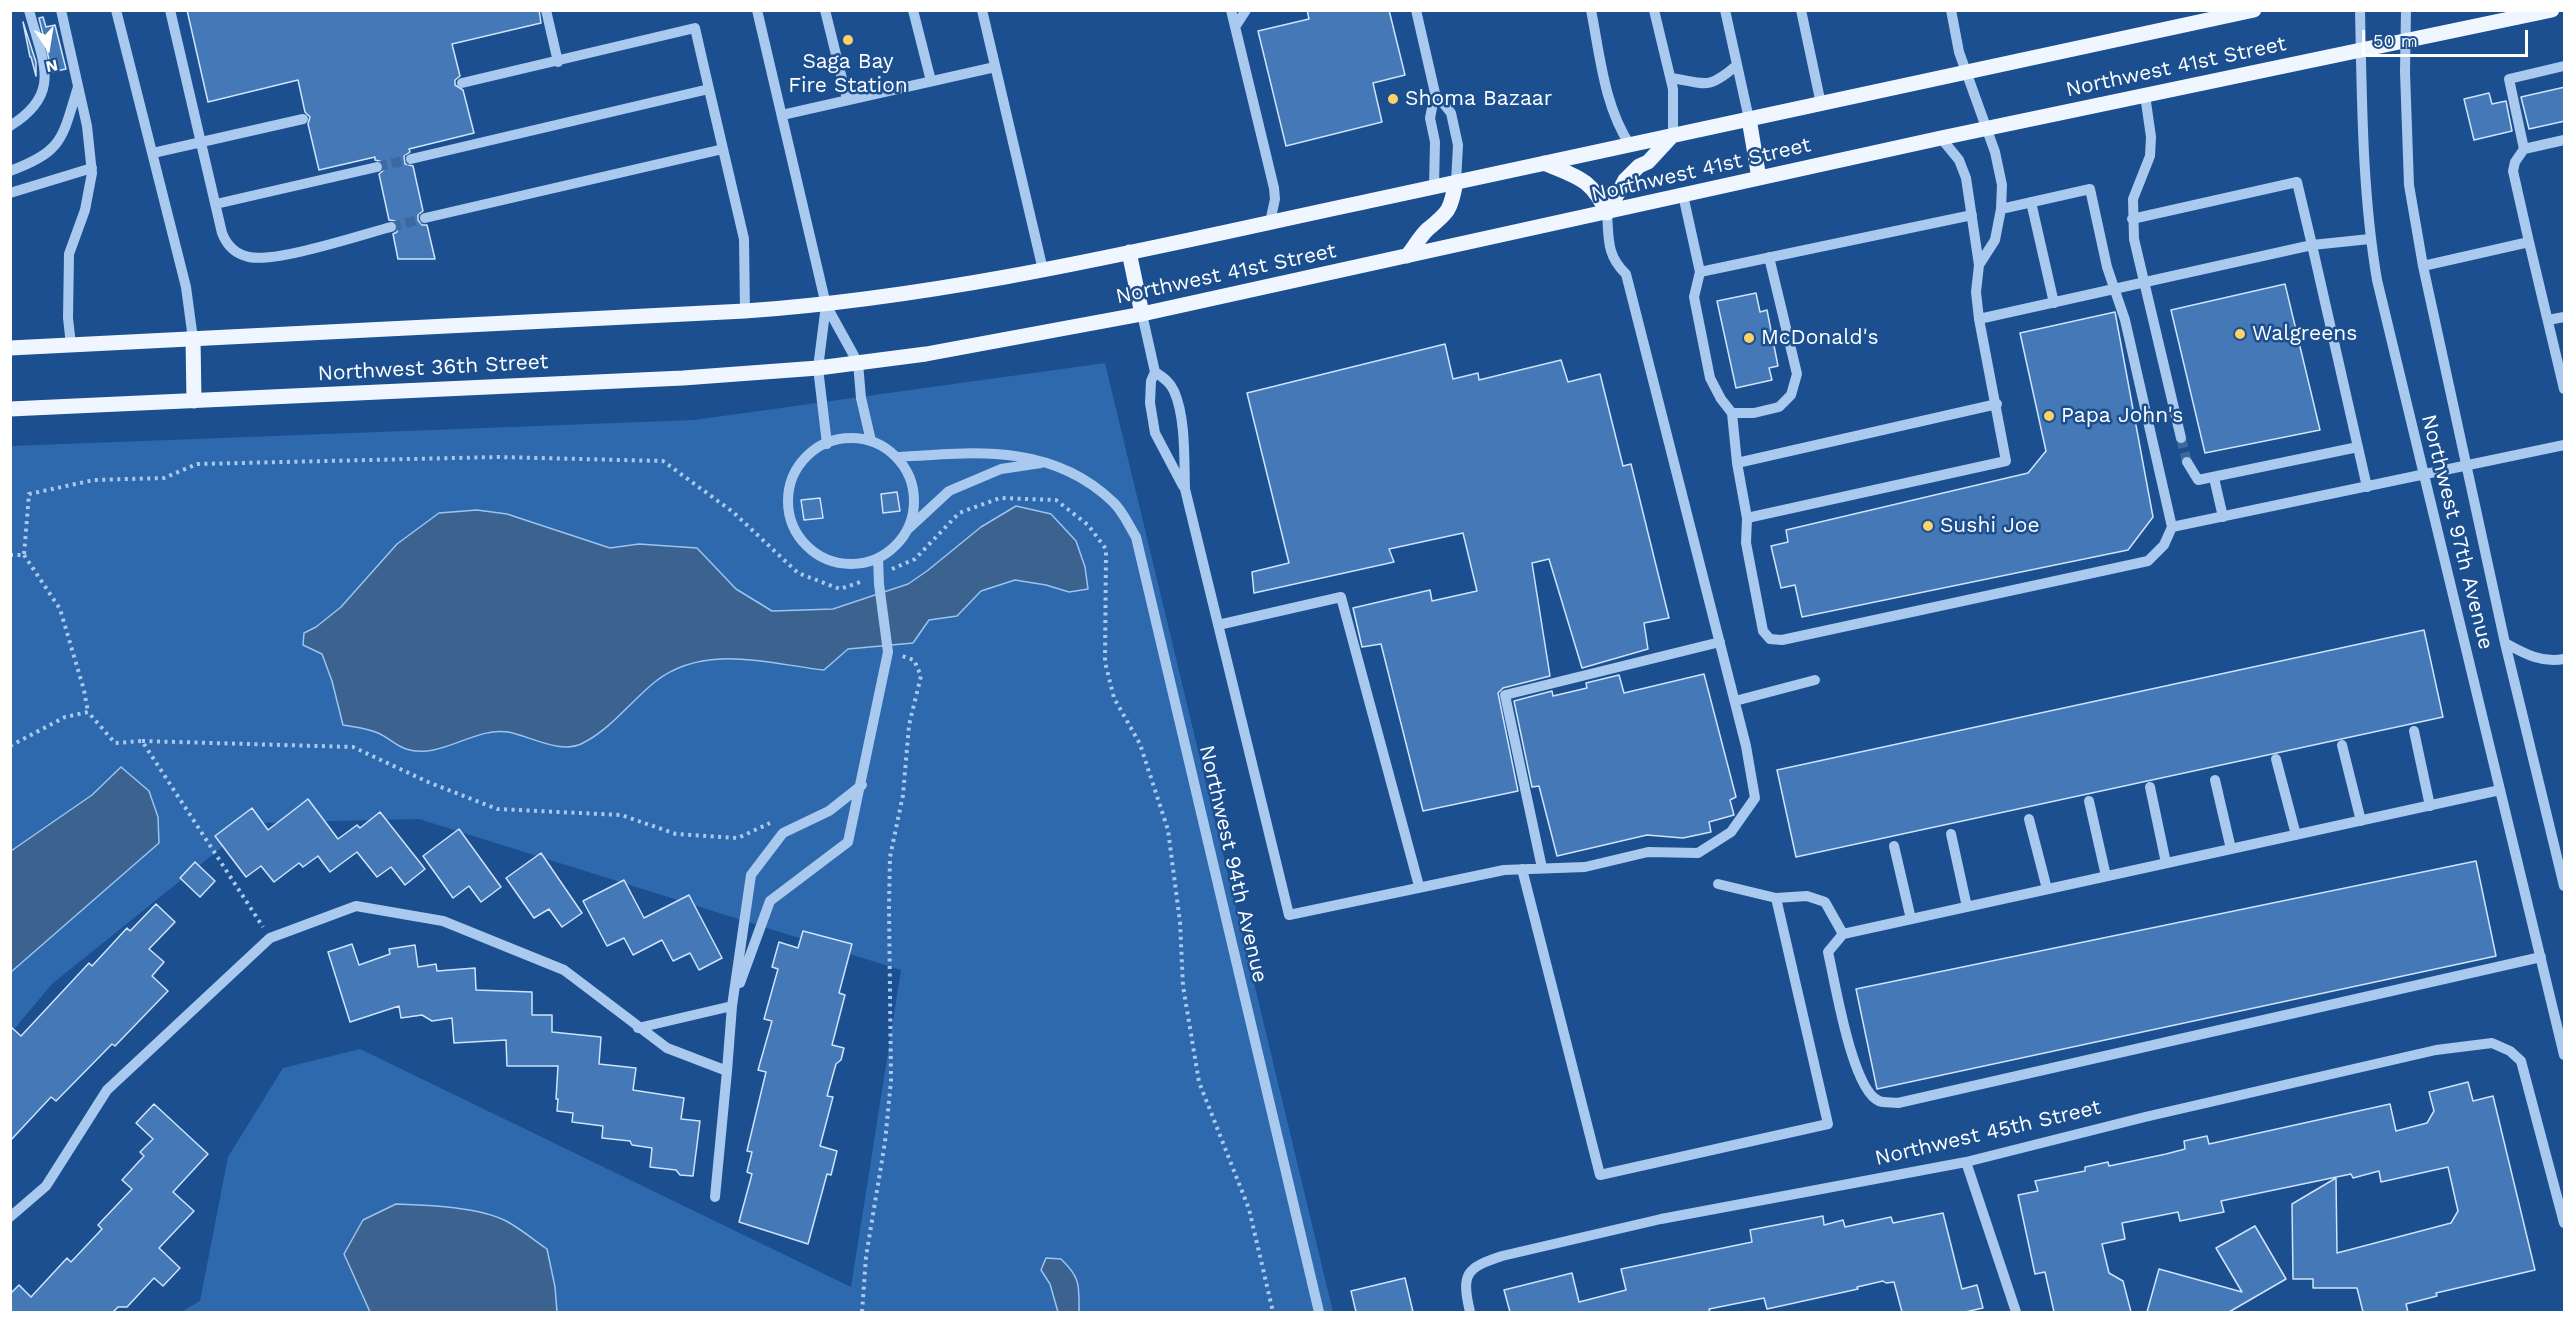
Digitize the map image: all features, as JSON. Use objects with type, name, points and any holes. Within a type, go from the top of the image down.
[{"type":"main road","name":"Northwest 41st Street","points":[[858,363],[1004,341],[1142,314],[1987,128],[2552,10]]},
{"type":"main road","name":"Northwest 41st Street","points":[[826,305],[938,290],[1043,270],[2245,11]]},
{"type":"main road","points":[[1749,119],[1759,178]]},
{"type":"main road","points":[[1607,213],[1625,180],[1632,172],[1648,162],[1673,135]]},
{"type":"main road","points":[[1544,163],[1592,186],[1598,193],[1607,213]]},
{"type":"main road","points":[[1407,256],[1428,229],[1447,214],[1456,182]]},
{"type":"main road","points":[[1129,252],[1142,314]]},
{"type":"main road","name":"Northwest 36th Street","points":[[10,348],[826,305]]},
{"type":"main road","points":[[193,339],[194,401]]},
{"type":"main road","name":"Northwest 36th Street","points":[[10,410],[683,378],[858,363]]},
{"type":"street","points":[[10,126],[35,108],[45,82],[30,10]]},
{"type":"street","points":[[61,10],[87,126],[92,168],[85,210],[69,254],[71,345]]},
{"type":"street","points":[[116,10],[186,288],[193,339]]},
{"type":"street","points":[[170,10],[225,241],[238,253],[257,258],[273,257],[391,226]]},
{"type":"street","points":[[546,10],[558,62]]},
{"type":"street","points":[[757,10],[826,305],[858,363],[861,398],[871,441]]},
{"type":"street","points":[[825,10],[847,99]]},
{"type":"street","points":[[913,10],[931,81]]},
{"type":"street","points":[[982,10],[1043,270]]},
{"type":"street","points":[[1231,10],[1274,188],[1275,199],[1270,222]]},
{"type":"street","points":[[1236,27],[1246,10]]},
{"type":"street","points":[[1416,10],[1435,93],[1430,118],[1435,142],[1434,187]]},
{"type":"street","points":[[1591,10],[1614,115],[1630,145]]},
{"type":"street","points":[[1654,10],[1671,78],[1674,102],[1673,135]]},
{"type":"street","points":[[1725,10],[1749,119]]},
{"type":"street","points":[[1801,10],[1821,104]]},
{"type":"street","points":[[1951,10],[1959,52],[1987,128],[2002,185],[2001,209],[1995,240],[1979,265]]},
{"type":"street","name":"Northwest 97th Avenue","points":[[2360,10],[2363,160],[2370,239],[2385,317],[2565,1055]]},
{"type":"street","name":"Northwest 97th Avenue","points":[[2406,10],[2409,185],[2422,266],[2505,643],[2565,886]]},
{"type":"street","points":[[462,83],[695,28],[744,239],[745,311]]},
{"type":"street","points":[[1671,78],[1708,84],[1725,76],[1737,65]]},
{"type":"street","points":[[2524,149],[2509,78],[2565,66]]},
{"type":"street","points":[[782,115],[995,67]]},
{"type":"street","points":[[10,171],[45,156],[58,144],[67,128],[78,87]]},
{"type":"street","points":[[411,159],[709,89]]},
{"type":"street","points":[[1435,93],[1451,113],[1458,145],[1456,182]]},
{"type":"street","points":[[2145,95],[2151,137],[2150,156],[2133,199],[2132,219],[2143,283],[2181,438]]},
{"type":"street","points":[[153,153],[303,119]]},
{"type":"street","points":[[1747,518],[2001,464],[2006,461],[2007,455],[1979,319],[1976,292],[1979,265],[1965,178],[1959,160],[1941,138]]},
{"type":"street","points":[[2565,140],[2524,149],[2515,162],[2513,171],[2565,389]]},
{"type":"street","points":[[425,218],[723,149]]},
{"type":"street","points":[[216,204],[377,167]]},
{"type":"street","points":[[10,193],[92,168]]},
{"type":"street","points":[[2132,219],[2297,182],[2367,486]]},
{"type":"street","points":[[1683,195],[1700,272],[1694,297],[1710,378],[1721,399],[1732,413],[1737,463],[1747,518],[1746,543],[1764,631],[1770,639],[1782,640],[2148,561],[2164,545],[2172,527],[2125,320],[2107,267],[2090,189],[2001,209]]},
{"type":"street","points":[[2031,202],[2054,303]]},
{"type":"street","points":[[1155,372],[1168,381],[1175,392],[1182,430],[1185,489],[1289,915],[1504,870],[1585,867],[1648,852],[1698,853],[1731,832],[1755,798],[1735,701],[1626,274],[1614,263],[1609,242],[1607,213]]},
{"type":"street","points":[[1700,272],[1972,215]]},
{"type":"street","points":[[1979,319],[2312,245],[2370,239]]},
{"type":"street","points":[[2422,266],[2529,242]]},
{"type":"street","points":[[1732,413],[1754,413],[1779,407],[1791,395],[1797,374],[1768,257]]},
{"type":"street","points":[[826,305],[818,368],[827,444]]},
{"type":"street","points":[[1142,314],[1155,372],[1151,381],[1150,403],[1155,433],[1185,489]]},
{"type":"street","points":[[2548,320],[2565,317]]},
{"type":"street","points":[[1737,463],[1997,404]]},
{"type":"street","points":[[908,529],[914,510],[913,489],[906,470],[897,457],[871,441],[856,438],[835,440],[816,448],[800,463],[791,481],[788,502],[791,522],[801,540],[817,555],[837,562],[858,564],[878,558],[895,546],[908,529],[949,491],[1001,469],[1050,462]]},
{"type":"street","points":[[2172,527],[2565,445]]},
{"type":"street","points":[[2187,462],[2198,480],[2358,447]]},
{"type":"street","name":"Northwest 94th Avenue","points":[[897,457],[955,453],[1009,454],[1050,462],[1086,481],[1115,503],[1136,537],[1319,1312]]},
{"type":"street","points":[[2214,478],[2223,517]]},
{"type":"street","points":[[732,1006],[770,901],[848,842],[862,785],[888,652],[878,558]]},
{"type":"street","points":[[1218,625],[1341,597],[1419,886]]},
{"type":"street","points":[[1542,868],[1504,695],[1720,642]]},
{"type":"street","points":[[2505,643],[2531,657],[2543,660],[2565,659]]},
{"type":"street","points":[[1735,701],[1815,680]]},
{"type":"street","points":[[2414,731],[2430,806]]},
{"type":"street","points":[[2342,745],[2361,821]]},
{"type":"street","points":[[2276,759],[2296,835]]},
{"type":"street","points":[[2215,780],[2230,849]]},
{"type":"street","points":[[715,1197],[732,1006],[751,875],[783,833],[829,811],[862,785]]},
{"type":"street","points":[[2150,787],[2166,863]]},
{"type":"street","points":[[2500,790],[1843,934],[1828,952],[1855,1068],[1866,1090],[1879,1101],[1898,1103],[2541,957]]},
{"type":"street","points":[[2089,801],[2106,876]]},
{"type":"street","points":[[2029,819],[2047,889]]},
{"type":"street","points":[[1951,834],[1967,907]]},
{"type":"street","points":[[1894,846],[1911,919]]},
{"type":"street","points":[[1522,869],[1600,1175],[1828,1124],[1776,898]]},
{"type":"street","points":[[1718,884],[1776,898],[1806,896],[1825,902],[1843,934]]},
{"type":"street","points":[[10,1217],[46,1186],[107,1090],[270,938],[356,906],[443,921],[564,970],[667,1048],[727,1071]]},
{"type":"street","points":[[638,1028],[732,1006]]},
{"type":"street","name":"Northwest 45th Street","points":[[1470,1312],[1465,1289],[1470,1271],[1477,1264],[1502,1256],[1662,1219],[1966,1162],[2145,1117],[2436,1050],[2492,1043],[2510,1051],[2521,1061],[2565,1223]]},
{"type":"street","points":[[1966,1162],[2016,1312]]},
{"type":"path","points":[[780,818],[738,838],[676,834],[621,815],[497,809],[428,782],[353,747],[142,741],[115,743],[88,712],[84,690],[60,609],[24,555],[29,494],[94,480],[164,478],[198,465],[498,457],[663,461],[733,512],[798,573],[840,588],[879,580],[915,559],[959,513],[1000,498],[1056,500],[1088,525],[1106,549],[1105,662],[1114,698],[1140,744],[1168,830],[1180,922],[1183,986],[1199,1082],[1249,1209],[1266,1271],[1273,1312]]},
{"type":"path","points":[[10,555],[24,555]]},
{"type":"path","points":[[862,1312],[866,1257],[885,1142],[891,1081],[890,857],[903,795],[909,725],[921,676],[914,660],[888,652]]},
{"type":"path","points":[[10,746],[65,717],[88,712]]},
{"type":"path","points":[[142,741],[270,938]]},
{"type":"shaded area","points":[[1105,363],[1333,1312],[181,1312],[200,1301],[228,1157],[283,1068],[360,1049],[851,1287],[901,970],[419,819],[252,823],[52,984],[11,1033],[11,446],[694,420]]},
{"type":"shaded area","points":[[1016,506],[1051,514],[1076,541],[1085,567],[1088,589],[1069,592],[1046,585],[1015,580],[981,591],[957,616],[929,620],[913,643],[848,649],[824,670],[738,659],[695,662],[675,669],[656,681],[603,730],[574,746],[555,746],[517,734],[495,732],[432,750],[406,749],[374,731],[343,725],[332,681],[322,654],[303,645],[304,633],[316,627],[341,607],[397,544],[439,513],[477,510],[507,514],[610,548],[639,544],[697,548],[736,589],[772,611],[833,609],[908,584],[981,527]]},
{"type":"shaded area","points":[[121,767],[149,791],[158,817],[159,843],[11,972],[11,851],[92,795]]},
{"type":"shaded area","points":[[396,1204],[469,1210],[497,1217],[518,1228],[547,1249],[555,1287],[557,1312],[370,1312],[344,1254],[363,1220]]},
{"type":"shaded area","points":[[1046,1258],[1061,1259],[1072,1272],[1078,1283],[1079,1312],[1058,1312],[1050,1284],[1041,1270]]},
{"type":"building","points":[[187,10],[539,10],[541,23],[452,44],[460,76],[455,80],[455,85],[463,90],[474,133],[409,149],[410,152],[404,156],[405,164],[413,166],[423,211],[418,215],[418,220],[422,225],[427,225],[435,259],[398,259],[393,234],[397,232],[398,226],[396,221],[389,220],[379,174],[384,170],[383,162],[375,160],[375,157],[319,170],[308,124],[310,117],[305,112],[298,80],[208,102]]},
{"type":"building","points":[[1307,10],[1389,10],[1405,75],[1373,83],[1382,122],[1286,146],[1258,31],[1309,19]]},
{"type":"building","points":[[43,17],[46,27],[55,25],[66,69],[52,72],[39,18]]},
{"type":"building","points":[[23,22],[36,62],[36,76],[30,57]]},
{"type":"building","points":[[2565,87],[2565,121],[2529,129],[2521,97]]},
{"type":"building","points":[[2489,93],[2492,104],[2506,101],[2512,131],[2474,140],[2464,99]]},
{"type":"building","points":[[2285,284],[2320,430],[2205,453],[2171,310]]},
{"type":"building","name":"McDonald's","points":[[1756,293],[1760,312],[1767,310],[1778,366],[1769,368],[1772,380],[1736,388],[1717,301]]},
{"type":"building","points":[[2115,312],[2153,517],[2128,550],[1802,617],[1795,585],[1781,588],[1771,546],[1788,542],[1786,530],[2028,473],[2046,451],[2020,333]]},
{"type":"building","points":[[1445,344],[1453,379],[1478,373],[1479,380],[1561,360],[1568,382],[1600,374],[1623,466],[1631,464],[1669,618],[1644,623],[1648,649],[1582,668],[1549,559],[1532,563],[1550,676],[1503,688],[1498,693],[1518,791],[1423,811],[1381,644],[1362,647],[1353,608],[1430,590],[1432,601],[1477,591],[1463,533],[1389,549],[1394,562],[1254,593],[1252,572],[1289,563],[1247,393]]},
{"type":"building","points":[[897,492],[900,511],[883,513],[881,494]]},
{"type":"building","points":[[820,498],[823,518],[804,520],[801,500]]},
{"type":"building","points":[[2424,630],[2443,717],[1796,857],[1777,770]]},
{"type":"building","points":[[1704,674],[1736,797],[1730,800],[1734,815],[1709,822],[1711,832],[1683,838],[1647,835],[1557,856],[1539,786],[1532,787],[1514,701],[1552,691],[1553,696],[1587,688],[1586,683],[1619,675],[1624,693]]},
{"type":"building","points":[[308,799],[338,839],[357,825],[360,828],[380,812],[425,869],[405,885],[391,867],[377,877],[357,852],[330,872],[318,856],[303,867],[299,863],[274,882],[261,866],[246,877],[215,836],[252,808],[268,830]]},
{"type":"building","points":[[459,829],[501,887],[481,902],[469,886],[453,898],[423,856]]},
{"type":"building","points":[[541,853],[582,913],[562,927],[549,909],[534,918],[506,878]]},
{"type":"building","points":[[2476,861],[2496,956],[1877,1089],[1856,989]]},
{"type":"building","points":[[195,862],[215,881],[200,897],[180,878]]},
{"type":"building","points":[[624,880],[644,918],[689,895],[722,958],[699,970],[690,953],[673,961],[662,940],[633,955],[624,938],[607,946],[583,901]]},
{"type":"building","points":[[156,904],[175,922],[149,949],[164,962],[152,976],[168,991],[115,1046],[112,1044],[56,1101],[51,1097],[10,1141],[10,1026],[21,1036],[89,963],[92,966],[127,928],[130,931]]},
{"type":"building","points":[[803,931],[852,944],[839,993],[845,995],[832,1045],[844,1048],[841,1060],[836,1064],[827,1096],[833,1097],[820,1146],[837,1151],[831,1175],[827,1174],[808,1244],[739,1222],[752,1174],[747,1172],[752,1152],[747,1151],[766,1072],[758,1070],[772,1021],[764,1019],[778,969],[772,967],[779,942],[798,948]]},
{"type":"building","points":[[352,944],[359,965],[390,954],[389,949],[415,945],[418,967],[436,964],[437,971],[475,968],[476,990],[532,992],[532,1015],[552,1015],[552,1032],[601,1037],[599,1064],[636,1068],[633,1090],[684,1098],[681,1119],[700,1121],[693,1176],[680,1175],[676,1170],[650,1167],[652,1148],[632,1145],[630,1141],[602,1138],[603,1126],[572,1122],[573,1113],[557,1111],[558,1066],[507,1066],[506,1040],[454,1043],[452,1018],[432,1021],[422,1015],[401,1018],[399,1006],[350,1022],[328,952]]},
{"type":"building","points":[[2468,1082],[2473,1101],[2493,1096],[2535,1270],[2436,1293],[2437,1296],[2406,1304],[2408,1312],[2363,1312],[2357,1288],[2313,1288],[2313,1279],[2293,1279],[2292,1204],[2336,1178],[2337,1253],[2451,1223],[2458,1211],[2448,1167],[2381,1182],[2379,1171],[2353,1178],[2351,1174],[2221,1201],[2224,1212],[2180,1221],[2178,1212],[2122,1223],[2125,1239],[2102,1244],[2109,1273],[2123,1281],[2131,1312],[2054,1312],[2045,1272],[2035,1274],[2018,1195],[2038,1191],[2035,1181],[2085,1171],[2085,1167],[2108,1162],[2109,1166],[2166,1154],[2185,1149],[2184,1141],[2207,1136],[2209,1144],[2390,1104],[2396,1131],[2427,1123],[2434,1111],[2429,1092]]},
{"type":"building","points":[[154,1104],[208,1154],[173,1192],[194,1211],[159,1248],[180,1268],[163,1286],[154,1278],[127,1307],[118,1307],[113,1312],[10,1312],[10,1294],[19,1285],[31,1297],[67,1258],[71,1262],[102,1229],[98,1225],[132,1189],[122,1180],[144,1156],[140,1152],[153,1139],[136,1123]]},
{"type":"building","points":[[1943,1213],[1962,1289],[1977,1285],[1983,1308],[1965,1312],[1902,1312],[1894,1282],[1883,1281],[1857,1287],[1858,1289],[1767,1309],[1764,1298],[1709,1309],[1710,1312],[1510,1312],[1504,1290],[1572,1273],[1579,1302],[1626,1290],[1621,1269],[1752,1242],[1750,1230],[1823,1216],[1824,1225],[1843,1220],[1845,1227],[1891,1217],[1893,1223]]},
{"type":"building","points":[[2255,1226],[2286,1279],[2229,1312],[2147,1312],[2159,1269],[2242,1292],[2216,1248]]},
{"type":"building","points":[[1405,1278],[1413,1312],[1356,1312],[1351,1291]]},
{"type":"tunnel","points":[[377,167],[411,159]]},
{"type":"tunnel","points":[[391,227],[425,218]]},
{"type":"tunnel","points":[[2181,438],[2187,462]]},
{"type":"place","name":"Saga Bay Fire Station","points":[[848,40]]},
{"type":"place","name":"Shoma Bazaar","points":[[1393,99]]},
{"type":"place","name":"Walgreens","points":[[2240,334]]},
{"type":"place","name":"McDonald's","points":[[1749,338]]},
{"type":"place","name":"Papa John's","points":[[2049,416]]},
{"type":"place","name":"Sushi Joe","points":[[1928,526]]}]
